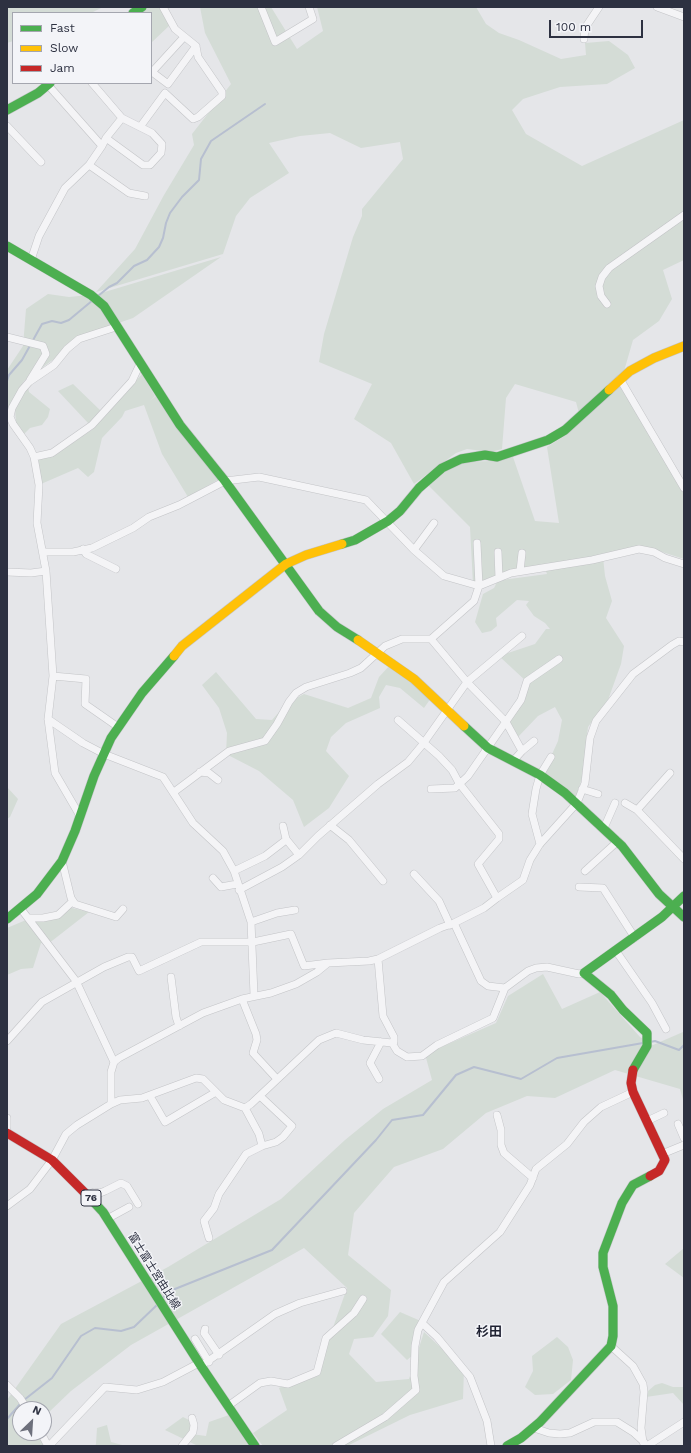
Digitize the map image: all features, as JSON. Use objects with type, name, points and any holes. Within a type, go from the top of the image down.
[{"type":"street","points":[[163,7],[174,29],[196,46],[198,57],[222,92],[222,96],[198,117],[193,119],[165,93]]},
{"type":"street","points":[[261,7],[275,42],[313,19],[309,7]]},
{"type":"street","points":[[584,39],[585,28],[599,7]]},
{"type":"street","points":[[657,7],[684,17]]},
{"type":"street","points":[[168,84],[152,72],[184,37]]},
{"type":"street","points":[[140,127],[165,93],[168,84],[196,46]]},
{"type":"street","points":[[7,110],[38,93],[49,84],[102,146]]},
{"type":"street","points":[[93,84],[122,118],[159,139],[162,144],[161,153],[150,165],[143,165],[106,138]]},
{"type":"street","points":[[31,260],[39,236],[65,188],[89,165],[106,138],[122,118]]},
{"type":"street","points":[[7,126],[41,162]]},
{"type":"street","points":[[89,165],[128,194],[145,196]]},
{"type":"street","points":[[607,304],[601,296],[599,286],[602,277],[609,268],[684,215]]},
{"type":"street","points":[[7,246],[91,295],[104,306],[180,425],[225,481],[311,600],[328,619],[337,627],[377,652],[414,679],[488,748],[556,785],[618,841],[659,894],[684,917]]},
{"type":"street","points":[[29,382],[54,365],[67,349],[79,338],[116,327]]},
{"type":"street","points":[[7,337],[43,346],[46,354],[29,382],[18,395],[10,417],[12,424],[30,448],[34,457],[39,485],[37,523],[44,552],[46,571],[53,676],[48,719],[55,773],[80,816]]},
{"type":"street","points":[[7,919],[21,909],[37,894],[62,860],[104,754],[118,728],[142,693],[182,646],[286,564],[306,555],[355,540],[388,521],[400,511],[419,488],[442,468],[461,459],[485,455],[497,456],[548,440],[569,426],[630,371],[654,358],[684,346]]},
{"type":"street","points":[[34,457],[52,453],[92,425],[132,381],[140,364]]},
{"type":"street","points":[[620,379],[684,488]]},
{"type":"street","points":[[44,552],[73,552],[109,540],[133,528],[149,517],[179,505],[225,481],[259,477],[366,500],[388,521],[414,550],[444,576],[479,586],[520,572],[592,560],[639,549],[654,552],[665,558],[684,564]]},
{"type":"street","points":[[414,550],[434,523]]},
{"type":"street","points":[[174,792],[229,751],[265,741],[277,724],[288,702],[296,693],[306,687],[361,668],[385,646],[402,640],[431,639],[474,601],[479,586],[476,543]]},
{"type":"street","points":[[83,549],[86,554],[116,570]]},
{"type":"street","points":[[498,552],[499,578]]},
{"type":"street","points":[[520,572],[522,553]]},
{"type":"street","points":[[7,572],[31,573],[46,571]]},
{"type":"street","points":[[213,878],[221,887],[238,887],[282,867],[299,855],[330,825],[378,784],[408,762],[423,744],[467,682],[522,636]]},
{"type":"street","points":[[431,639],[467,682],[506,722],[522,751]]},
{"type":"street","points":[[7,1041],[42,1002],[76,981],[128,957],[132,957],[139,972],[201,942],[253,942],[291,934],[304,966],[369,961],[378,959],[484,908],[523,880],[530,860],[540,844],[576,803],[585,783],[590,738],[596,721],[633,674],[672,645],[679,641],[684,642]]},
{"type":"street","points":[[431,789],[455,788],[468,776],[520,700],[528,681],[559,659]]},
{"type":"street","points":[[53,676],[86,679],[85,704],[118,728]]},
{"type":"street","points":[[48,719],[83,743],[104,754],[163,777],[174,792],[185,814],[223,851],[234,871],[238,887],[251,922],[254,995]]},
{"type":"street","points":[[398,720],[423,744],[439,756],[452,770],[459,783],[499,834],[499,839],[478,864],[497,898]]},
{"type":"street","points":[[513,761],[534,741]]},
{"type":"street","points":[[540,844],[532,814],[540,775],[551,757]]},
{"type":"street","points":[[200,772],[209,773],[218,780]]},
{"type":"street","points":[[637,810],[670,773]]},
{"type":"street","points":[[582,789],[598,794]]},
{"type":"street","points":[[604,828],[615,803]]},
{"type":"street","points":[[625,803],[637,810],[684,858]]},
{"type":"street","points":[[330,825],[349,840],[383,881]]},
{"type":"street","points":[[283,826],[286,840],[299,855]]},
{"type":"street","points":[[234,871],[265,856],[286,840]]},
{"type":"street","points":[[586,871],[618,841]]},
{"type":"street","points":[[62,860],[75,904],[116,918],[123,909]]},
{"type":"street","points":[[414,874],[439,901],[481,981],[488,986],[505,988]]},
{"type":"street","points":[[579,886],[603,888],[635,938]]},
{"type":"street","points":[[392,1043],[397,1051],[407,1057],[422,1056],[440,1043],[493,1018],[505,988],[528,971],[536,968],[547,967],[579,974],[584,973],[635,938],[674,908],[684,896]]},
{"type":"street","points":[[29,918],[43,918],[58,915],[73,901]]},
{"type":"street","points":[[21,909],[76,981],[114,1062]]},
{"type":"street","points":[[251,922],[277,913],[295,910]]},
{"type":"street","points":[[616,951],[652,1003],[666,1029]]},
{"type":"street","points":[[378,959],[383,1016],[394,1037],[394,1042],[392,1043]]},
{"type":"street","points":[[111,1104],[111,1072],[114,1062],[119,1058],[203,1013],[254,995],[271,992],[296,984],[317,972],[328,963]]},
{"type":"street","points":[[507,1446],[534,1428],[610,1346],[613,1336],[613,1306],[609,1285],[603,1267],[603,1253],[622,1203],[629,1191],[633,1185],[642,1179],[659,1171],[664,1160],[631,1083],[632,1072],[647,1046],[648,1035],[623,1010],[611,995],[584,973]]},
{"type":"street","points":[[171,977],[176,1016],[179,1026]]},
{"type":"street","points":[[242,999],[256,1034],[257,1040],[253,1053],[277,1078]]},
{"type":"street","points":[[245,1108],[260,1096],[277,1078],[319,1040],[336,1032],[363,1040],[392,1043]]},
{"type":"street","points":[[379,1079],[370,1063],[381,1042]]},
{"type":"street","points":[[7,1206],[30,1189],[52,1160],[66,1134],[77,1125],[120,1100],[150,1096],[196,1078],[203,1079],[228,1102],[245,1108],[259,1134],[262,1146]]},
{"type":"street","points":[[150,1096],[165,1122],[216,1092]]},
{"type":"street","points":[[336,1446],[385,1417],[416,1390],[414,1376],[415,1346],[418,1330],[444,1282],[500,1232],[530,1185],[536,1169],[567,1144],[592,1114],[601,1107],[634,1092]]},
{"type":"street","points":[[209,1238],[204,1221],[214,1208],[219,1194],[246,1154],[280,1139],[292,1126],[260,1096]]},
{"type":"street","points":[[647,1121],[664,1113]]},
{"type":"street","points":[[496,1116],[501,1130],[501,1145],[504,1153],[533,1178]]},
{"type":"street","points":[[7,1118],[7,1127]]},
{"type":"street","points":[[678,1124],[684,1138]]},
{"type":"street","name":"富士富士宮由比線","points":[[7,1133],[52,1160],[89,1195],[107,1219],[168,1314],[203,1364],[228,1406],[255,1446]]},
{"type":"street","points":[[662,1154],[684,1145]]},
{"type":"street","points":[[89,1195],[94,1192],[105,1192],[121,1183],[127,1186],[138,1204]]},
{"type":"street","points":[[107,1219],[128,1207]]},
{"type":"street","points":[[49,1446],[105,1387],[137,1390],[162,1382],[203,1364],[260,1324],[286,1308],[343,1291]]},
{"type":"street","points":[[228,1406],[260,1383],[271,1381],[288,1384],[317,1372],[326,1338],[354,1313],[363,1299]]},
{"type":"street","points":[[422,1324],[437,1336],[470,1377],[487,1421],[491,1446]]},
{"type":"street","points":[[205,1329],[204,1333],[219,1354]]},
{"type":"street","points":[[195,1339],[203,1364]]},
{"type":"street","points":[[610,1346],[633,1366],[643,1384],[644,1392],[641,1428],[645,1445]]},
{"type":"street","points":[[7,1385],[22,1401]]},
{"type":"street","points":[[182,1446],[193,1432],[194,1425],[192,1418]]},
{"type":"street","points":[[534,1428],[549,1433],[560,1434],[570,1433],[594,1422],[617,1422],[633,1432],[645,1445]]},
{"type":"street","points":[[645,1445],[684,1422]]},
{"type":"shaded area","points":[[7,7],[103,7],[93,12],[12,12],[12,41],[7,43]]},
{"type":"shaded area","points":[[147,7],[161,7],[170,25],[152,42],[152,12],[140,12]]},
{"type":"shaded area","points":[[200,7],[271,7],[297,49],[323,31],[317,7],[476,7],[486,24],[499,33],[519,40],[561,59],[586,55],[585,43],[609,41],[628,55],[635,68],[607,84],[560,87],[523,99],[512,110],[526,134],[582,166],[684,120],[684,260],[663,270],[672,299],[659,321],[633,340],[620,385],[684,494],[684,559],[659,551],[608,554],[534,569],[502,580],[547,574],[546,571],[603,557],[605,576],[612,601],[606,618],[624,646],[621,664],[608,700],[588,727],[582,778],[576,797],[543,774],[558,741],[562,720],[555,707],[538,716],[518,737],[505,720],[527,682],[499,656],[535,644],[546,629],[550,629],[545,623],[534,616],[526,605],[529,601],[517,600],[496,618],[497,626],[491,631],[482,633],[475,622],[483,594],[494,588],[497,582],[473,584],[470,527],[426,483],[459,462],[492,461],[513,457],[535,521],[559,523],[547,447],[563,437],[581,421],[576,402],[515,384],[506,398],[502,449],[491,452],[467,449],[456,453],[414,484],[391,443],[354,419],[372,384],[319,362],[324,334],[353,237],[362,216],[362,209],[403,159],[400,142],[361,148],[330,133],[300,136],[269,143],[289,173],[250,198],[236,216],[223,254],[96,292],[135,249],[164,195],[194,145],[192,134],[231,84],[205,33]]},
{"type":"shaded area","points":[[221,257],[133,318],[75,338],[58,356],[24,381],[7,410],[7,370],[23,346],[26,309],[48,294],[69,297],[98,294]]},
{"type":"shaded area","points":[[142,374],[155,396],[150,401],[156,396],[221,478],[188,497],[162,454],[144,405],[125,411],[122,417],[102,438],[94,472],[88,477],[78,468],[41,484],[37,459],[52,457],[93,429]]},
{"type":"shaded area","points":[[73,384],[101,411],[89,424],[58,391]]},
{"type":"shaded area","points":[[28,386],[29,392],[50,409],[48,417],[42,425],[30,428],[24,434],[16,423],[15,409]]},
{"type":"shaded area","points":[[391,664],[431,698],[424,708],[400,688],[386,685],[379,697],[380,708],[346,723],[331,737],[326,751],[349,776],[329,808],[304,827],[293,800],[259,771],[226,754],[227,733],[219,708],[202,685],[216,672],[256,719],[272,720],[287,703],[304,694],[348,708],[371,698],[379,677]]},
{"type":"shaded area","points":[[7,787],[18,799],[10,817],[7,819]]},
{"type":"shaded area","points":[[68,907],[89,912],[48,944],[41,943],[33,968],[21,969],[7,975],[7,928],[26,920],[45,918]]},
{"type":"shaded area","points":[[543,974],[562,1009],[600,992],[640,1037],[653,1045],[683,1032],[684,1103],[680,1089],[615,1070],[555,1098],[527,1096],[486,1113],[443,1149],[394,1167],[354,1213],[348,1255],[391,1290],[388,1316],[373,1337],[354,1339],[349,1354],[376,1382],[409,1379],[424,1332],[464,1369],[463,1399],[410,1415],[347,1446],[263,1446],[253,1433],[287,1410],[279,1388],[319,1367],[347,1288],[304,1248],[131,1345],[71,1391],[52,1409],[52,1401],[12,1401],[12,1441],[43,1441],[44,1446],[7,1446],[7,1400],[61,1324],[168,1267],[281,1199],[345,1140],[383,1109],[432,1080],[425,1054],[496,1023],[508,996]]},
{"type":"shaded area","points":[[684,1248],[684,1278],[665,1264]]},
{"type":"shaded area","points":[[400,1312],[423,1322],[413,1355],[407,1360],[381,1334]]},
{"type":"shaded area","points":[[557,1337],[568,1347],[573,1360],[571,1380],[553,1394],[535,1395],[525,1387],[533,1371],[532,1356]]},
{"type":"shaded area","points":[[662,1383],[673,1387],[684,1387],[684,1405],[673,1393],[646,1397],[648,1391],[655,1385]]},
{"type":"shaded area","points":[[229,1415],[253,1446],[198,1446],[165,1430],[183,1417],[191,1421],[191,1434],[206,1436],[209,1422]]},
{"type":"shaded area","points":[[107,1425],[111,1442],[126,1446],[95,1446],[97,1428]]},
{"type":"waterway","points":[[98,296],[109,287],[117,283],[134,266],[147,260],[159,247],[170,213],[182,197],[199,180],[201,159],[211,141],[265,104]]},
{"type":"waterway","points":[[7,381],[9,375],[22,360],[42,324],[52,321],[61,323],[69,320],[93,300]]},
{"type":"waterway","points":[[650,1042],[655,1041],[679,1050],[684,1045]]},
{"type":"waterway","points":[[162,1299],[170,1291],[272,1250],[376,1140],[392,1120],[423,1115],[456,1075],[474,1067],[521,1079],[557,1058],[643,1043]]},
{"type":"waterway","points":[[24,1400],[52,1378],[81,1336],[95,1328],[121,1331],[134,1327],[158,1304]]},
{"type":"waterway","points":[[7,1419],[12,1413]]},
{"type":"traffic: fast","points":[[134,12],[142,7]]},
{"type":"traffic: fast","points":[[7,110],[38,93],[49,84]]},
{"type":"traffic: fast","points":[[7,246],[91,295],[104,306],[180,425],[225,481],[319,611],[337,627],[358,640]]},
{"type":"traffic: fast","points":[[342,544],[355,540],[388,521],[400,511],[419,488],[442,468],[461,459],[485,455],[497,457],[548,440],[565,430],[609,390]]},
{"type":"traffic: fast","points":[[7,919],[37,894],[62,861],[75,831],[94,776],[111,738],[142,693],[174,656]]},
{"type":"traffic: fast","points":[[464,726],[488,748],[540,775],[565,793],[622,846],[659,894],[684,917]]},
{"type":"traffic: fast","points":[[633,1070],[647,1046],[647,1033],[623,1010],[611,995],[584,973],[662,917],[684,896]]},
{"type":"traffic: fast","points":[[507,1446],[521,1438],[540,1422],[611,1346],[613,1336],[613,1306],[603,1267],[603,1253],[622,1203],[633,1185],[650,1176]]},
{"type":"traffic: fast","points":[[88,1196],[103,1212],[201,1366],[255,1446]]},
{"type":"traffic: slow","points":[[609,390],[630,371],[654,358],[684,346]]},
{"type":"traffic: slow","points":[[174,656],[182,646],[286,564],[306,555],[342,544]]},
{"type":"traffic: slow","points":[[358,640],[414,679],[464,726]]},
{"type":"traffic: jam","points":[[633,1070],[631,1083],[633,1092],[665,1160],[659,1171],[650,1176]]},
{"type":"traffic: jam","points":[[7,1133],[52,1160],[88,1196]]},
{"type":"district","name":"杉田","points":[[489,1332]]}]
